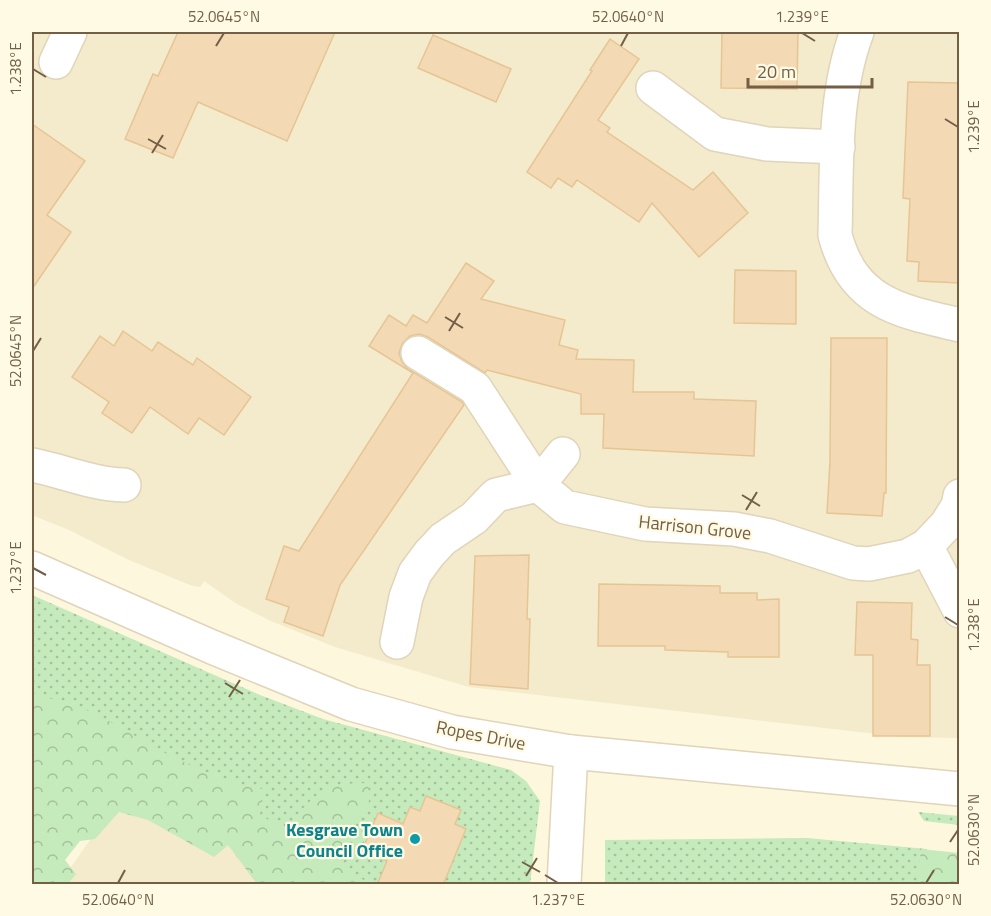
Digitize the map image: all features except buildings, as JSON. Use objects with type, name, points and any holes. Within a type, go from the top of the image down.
[{"type":"street","points":[[56,62],[70,32]]},
{"type":"street","points":[[857,32],[848,57],[840,106],[835,235],[839,252],[868,292],[889,306],[960,325]]},
{"type":"street","points":[[653,88],[715,134],[767,144],[838,147]]},
{"type":"street","name":"Harrison Grove","points":[[418,353],[475,388],[538,485],[565,507],[645,524],[734,529],[770,536],[853,563],[869,564],[908,556],[926,546],[946,525],[958,506],[960,496]]},
{"type":"street","points":[[397,642],[406,597],[415,573],[429,554],[443,539],[474,518],[496,495],[538,485],[563,454]]},
{"type":"street","points":[[32,465],[107,485],[124,485]]},
{"type":"street","points":[[926,546],[960,611]]},
{"type":"street","name":"Ropes Drive","points":[[32,568],[222,651],[351,704],[452,732],[571,752],[960,789]]},
{"type":"street","points":[[564,885],[571,752]]},
{"type":"shaded area","points":[[32,32],[959,32],[959,738],[903,737],[469,687],[335,647],[271,621],[237,604],[204,581],[200,587],[190,585],[129,560],[69,530],[32,515]]},
{"type":"shaded area","points":[[136,775],[311,884],[59,884]]},
{"type":"green space","points":[[32,595],[260,695],[323,719],[511,770],[526,781],[540,801],[530,884],[334,884],[32,756]]},
{"type":"green space","points":[[32,698],[48,698],[84,709],[193,766],[228,780],[263,789],[260,815],[285,829],[311,800],[328,789],[368,783],[369,801],[336,858],[341,867],[371,884],[257,884],[228,845],[214,857],[148,820],[119,812],[95,839],[80,841],[65,860],[76,874],[68,884],[32,884]]},
{"type":"green space","points":[[918,812],[959,816],[959,825],[924,821]]},
{"type":"green space","points":[[807,838],[927,849],[924,884],[605,884],[605,840]]},
{"type":"green space","points":[[921,849],[959,853],[959,884],[917,883]]},
{"type":"place","name":"Kesgrave Town Council Office","points":[[415,839]]}]
